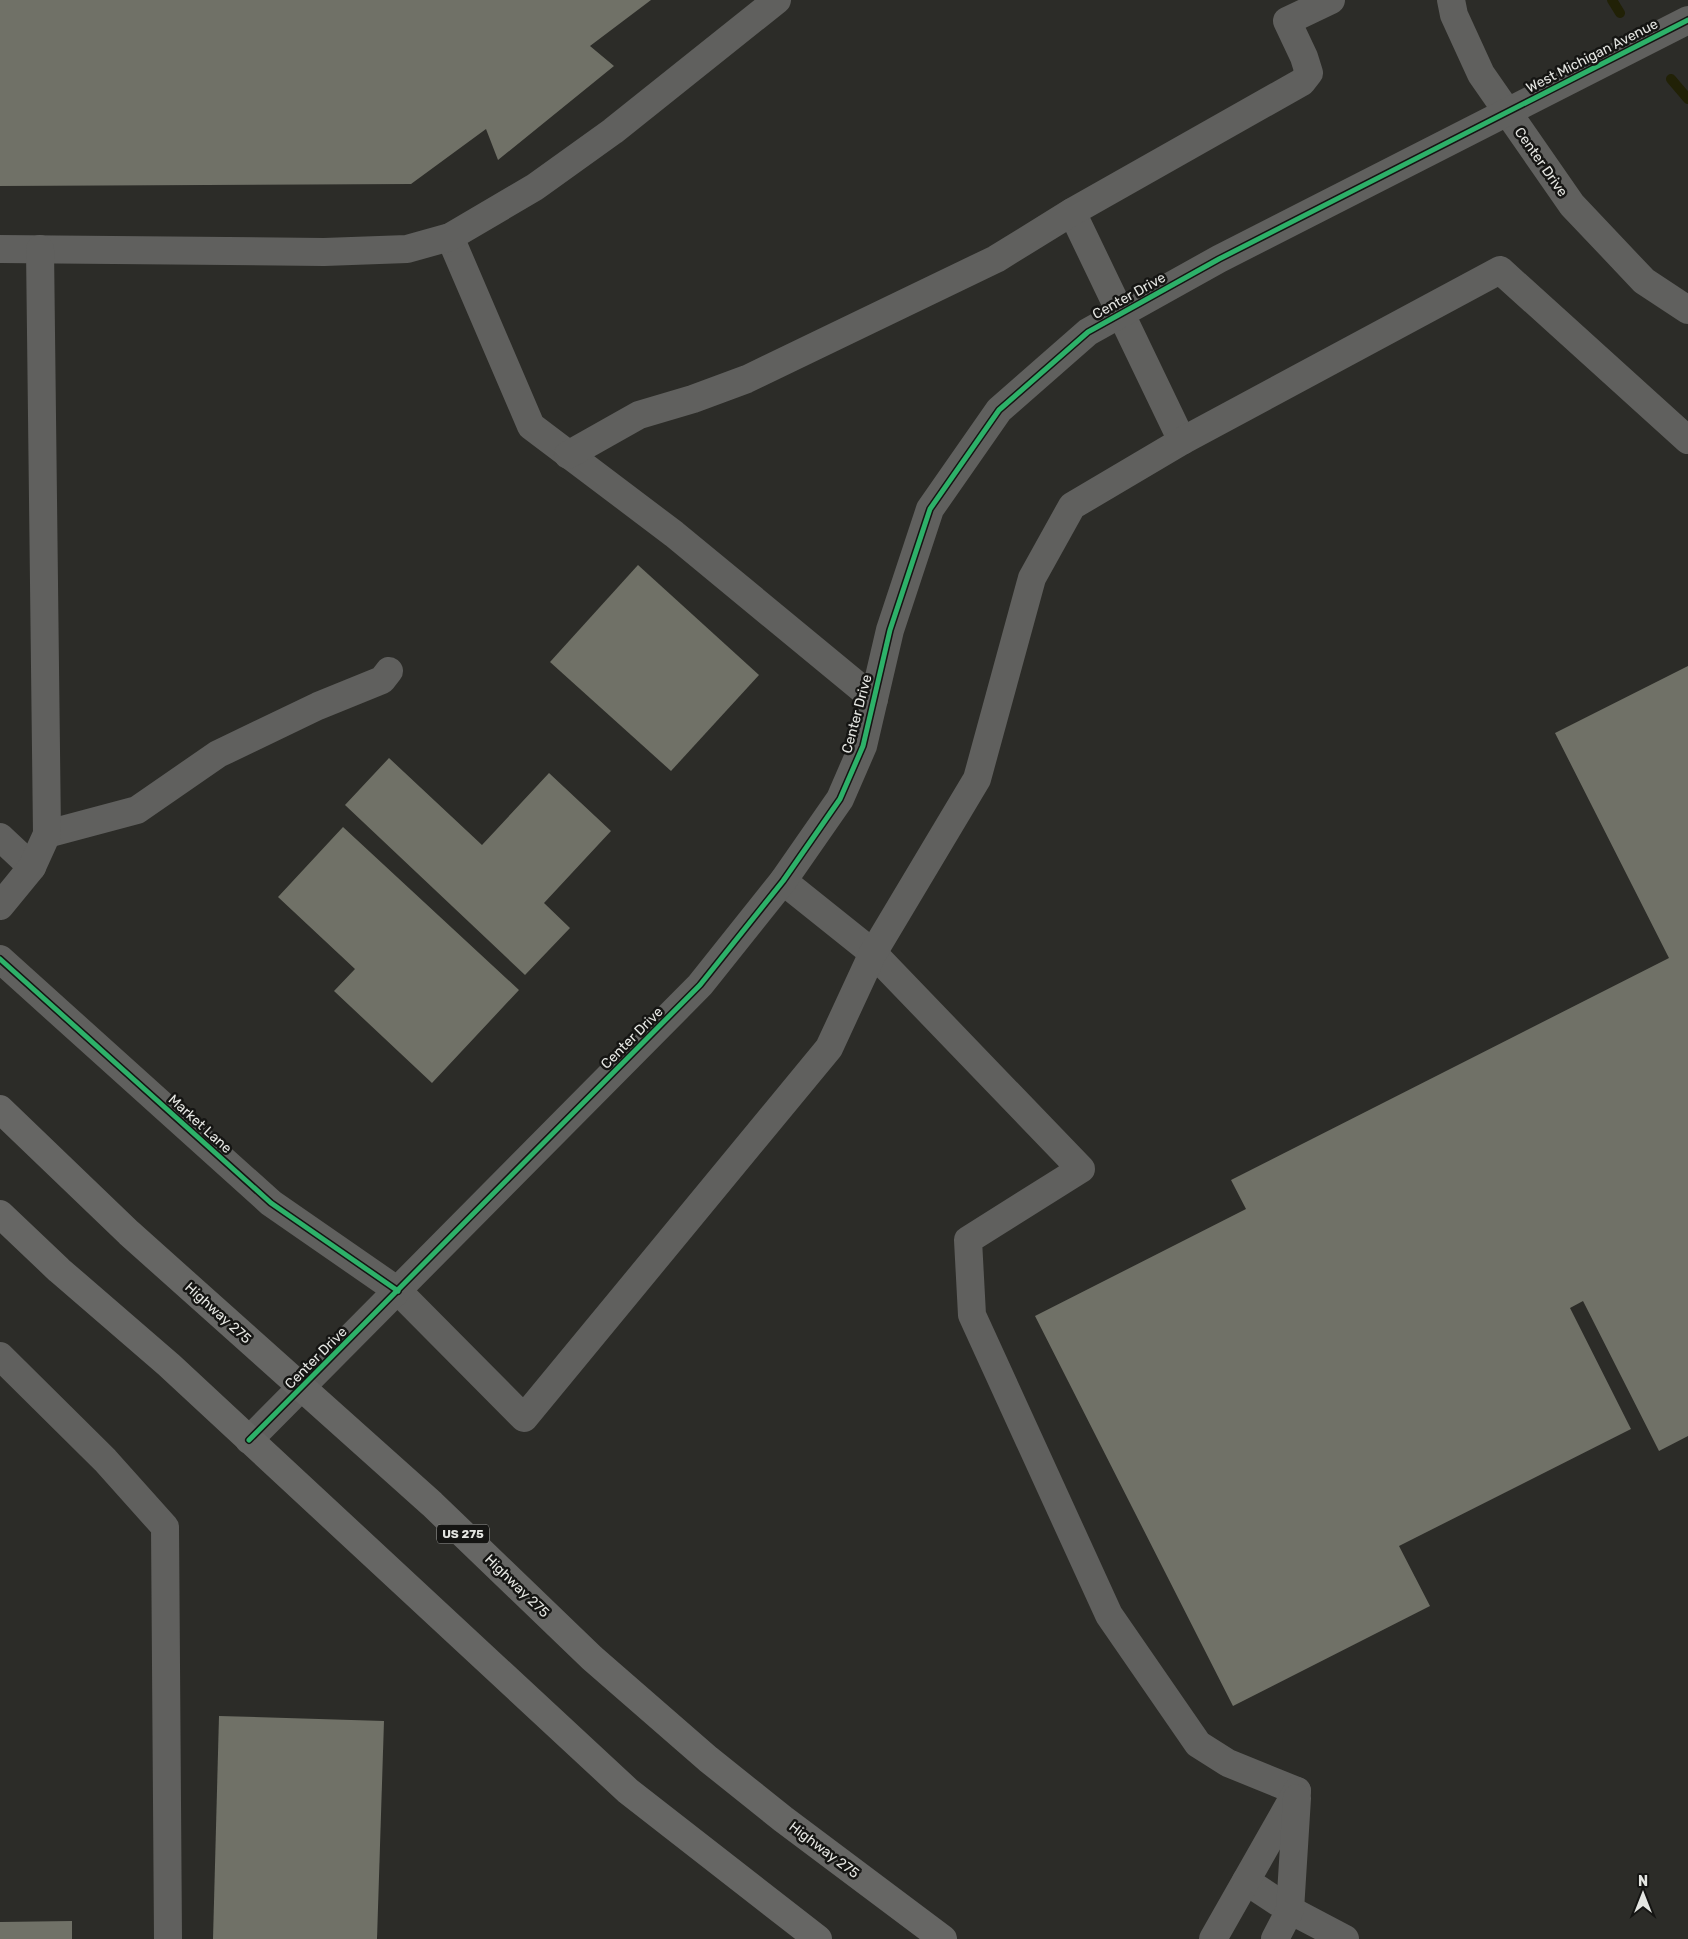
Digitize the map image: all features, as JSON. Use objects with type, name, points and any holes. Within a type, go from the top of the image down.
[{"type":"highway","name":"Highway 275","points":[[0,1109],[129,1234],[432,1504],[592,1658],[708,1759],[943,1939]]},
{"type":"highway","points":[[0,1214],[59,1270],[169,1365],[628,1791],[818,1939]]},
{"type":"street","points":[[0,249],[314,252],[407,249],[450,237],[535,187],[605,137],[778,0]]},
{"type":"street","points":[[568,455],[639,415],[693,399],[747,379],[996,258],[1072,212],[1302,82],[1309,73],[1304,57],[1287,21],[1331,0]]},
{"type":"street","points":[[1450,0],[1454,15],[1481,74],[1506,112]]},
{"type":"street","name":"West Michigan Avenue","points":[[1506,112],[1688,20]]},
{"type":"street","name":"Center Drive","points":[[249,1440],[303,1388],[700,985],[783,881],[840,799],[863,746],[890,630],[930,509],[999,410],[1088,332],[1219,258],[1506,112],[1572,205],[1644,281],[1688,310]]},
{"type":"street","points":[[1072,212],[1182,441]]},
{"type":"street","points":[[450,237],[531,426],[674,534],[874,699]]},
{"type":"street","points":[[0,906],[32,867],[47,834],[40,249]]},
{"type":"street","points":[[872,953],[977,779],[1032,578],[1072,506],[1182,441],[1500,270],[1688,440]]},
{"type":"street","points":[[47,834],[137,810],[218,754],[318,706],[382,680],[389,671]]},
{"type":"street","points":[[0,837],[32,867]]},
{"type":"street","points":[[783,881],[872,953],[1081,1169],[968,1240],[972,1315],[1109,1615],[1198,1744],[1228,1763],[1297,1791]]},
{"type":"street","name":"Market Lane","points":[[0,959],[271,1203],[398,1291],[524,1418],[829,1048],[872,953]]},
{"type":"street","points":[[0,1356],[105,1460],[165,1527],[168,1939]]},
{"type":"street","points":[[1213,1939],[1297,1791]]},
{"type":"street","points":[[1275,1939],[1290,1910],[1297,1791]]},
{"type":"street","points":[[1246,1881],[1290,1910],[1344,1939]]},
{"type":"building","points":[[0,0],[651,0],[590,46],[614,66],[498,160],[486,129],[411,184],[0,186]]},
{"type":"building","points":[[638,565],[759,675],[671,771],[550,662]]},
{"type":"building","points":[[1688,666],[1688,1436],[1659,1451],[1583,1301],[1570,1308],[1631,1429],[1399,1546],[1430,1606],[1233,1706],[1035,1316],[1246,1209],[1231,1180],[1669,958],[1555,733]]},
{"type":"building","points":[[389,758],[482,845],[549,773],[611,831],[544,903],[570,928],[525,975],[345,805]]},
{"type":"building","points":[[343,827],[519,990],[432,1083],[334,991],[355,969],[278,897]]},
{"type":"building","points":[[219,1716],[384,1721],[377,1939],[213,1939]]},
{"type":"building","points":[[72,1921],[72,1939],[0,1939],[0,1922]]},
{"type":"waterway","points":[[1612,0],[1620,13]]},
{"type":"waterway","points":[[1671,79],[1688,99]]},
{"type":"cycle path","points":[[249,1440],[700,985],[783,881],[840,799],[863,746],[890,630],[930,509],[999,410],[1088,332],[1219,259],[1688,20]]},
{"type":"cycle path","points":[[0,959],[271,1203],[398,1291]]}]
